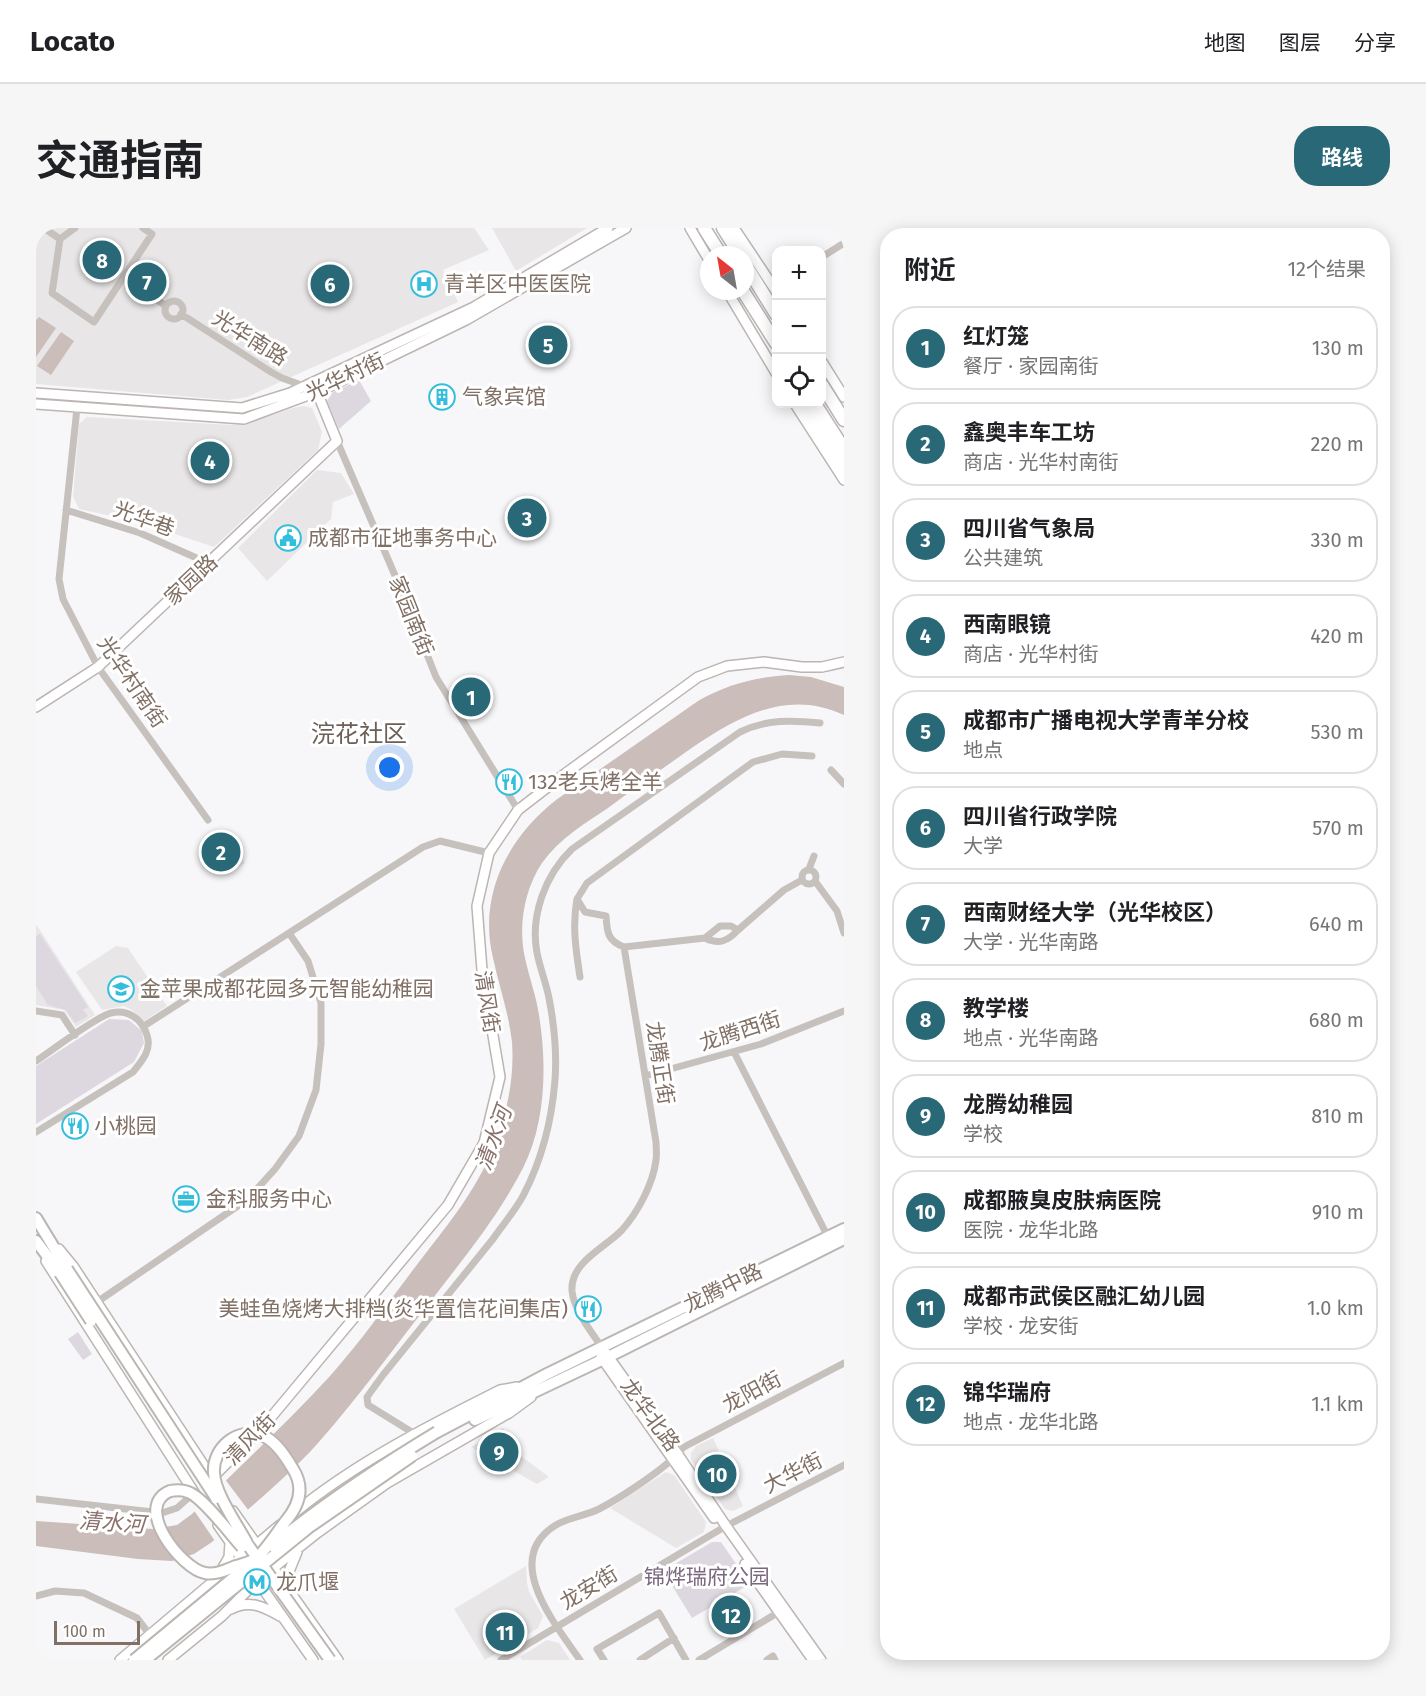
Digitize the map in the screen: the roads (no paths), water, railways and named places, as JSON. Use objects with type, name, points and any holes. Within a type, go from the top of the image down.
[{"type":"highway","points":[[704,228],[715,246]]},
{"type":"highway","points":[[723,228],[734,246]]},
{"type":"highway","points":[[754,278],[772,306]]},
{"type":"highway","points":[[749,300],[772,336]]},
{"type":"highway","points":[[826,383],[844,411]]},
{"type":"highway","points":[[826,391],[844,420]]},
{"type":"highway","points":[[807,408],[844,466]]},
{"type":"highway","points":[[818,408],[844,449]]},
{"type":"main road","name":"光华村街","points":[[36,393],[242,408],[290,393],[474,308],[608,228]]},
{"type":"main road","name":"光华村街","points":[[36,404],[244,419],[317,392],[466,320],[626,228]]},
{"type":"main road","points":[[690,228],[701,246]]},
{"type":"main road","points":[[734,228],[772,283]]},
{"type":"main road","points":[[732,300],[772,365]]},
{"type":"main road","points":[[826,368],[844,397]]},
{"type":"main road","points":[[304,386],[317,392]]},
{"type":"main road","name":"家园南街","points":[[317,392],[337,441]]},
{"type":"main road","points":[[798,408],[844,480]]},
{"type":"main road","name":"家园路","points":[[36,707],[98,667],[337,441]]},
{"type":"main road","name":"清风街","points":[[215,1482],[448,1205],[484,1143],[500,1077],[478,939],[477,906],[489,853],[518,810],[566,772],[698,677],[727,666],[764,662],[822,667],[844,662]]},
{"type":"main road","points":[[36,1218],[73,1266],[243,1525],[248,1545]]},
{"type":"main road","name":"龙腾中路","points":[[602,1353],[844,1228]]},
{"type":"main road","points":[[46,1233],[63,1271]]},
{"type":"main road","name":"龙腾中路","points":[[602,1353],[844,1239]]},
{"type":"main road","points":[[36,1241],[63,1271],[248,1545],[322,1660]]},
{"type":"main road","points":[[36,1241],[55,1277],[197,1496],[313,1660]]},
{"type":"main road","points":[[134,1660],[327,1503],[376,1469],[438,1435],[602,1353]]},
{"type":"main road","name":"龙华北路","points":[[602,1353],[675,1456],[813,1660]]},
{"type":"main road","points":[[120,1660],[241,1559],[248,1545],[273,1531],[325,1489],[415,1434],[500,1390],[548,1379]]},
{"type":"main road","points":[[168,1660],[222,1616],[257,1581],[299,1548],[387,1483],[509,1413],[548,1379]]},
{"type":"main road","points":[[330,1660],[248,1545],[216,1487],[214,1473],[216,1458],[226,1443],[241,1435],[257,1434],[278,1447],[297,1476],[300,1491],[297,1505],[255,1560],[212,1574],[196,1570],[183,1559],[161,1530],[155,1516],[158,1503],[172,1491],[188,1492],[199,1499],[248,1545],[274,1569],[338,1660]]},
{"type":"main road","points":[[145,1660],[308,1528],[438,1435]]},
{"type":"main road","points":[[243,1525],[259,1533],[273,1531]]},
{"type":"main road","name":"龙华北路","points":[[723,1527],[821,1660]]},
{"type":"main road","points":[[209,1586],[226,1564],[227,1539]]},
{"type":"main road","points":[[290,1593],[288,1574],[299,1548]]},
{"type":"main road","points":[[222,1616],[241,1604],[249,1604],[284,1617]]},
{"type":"street","points":[[44,228],[60,238]]},
{"type":"street","points":[[75,228],[60,238],[52,293],[94,322],[152,234],[143,228]]},
{"type":"street","points":[[826,254],[844,243]]},
{"type":"street","points":[[124,277],[166,306]]},
{"type":"street","points":[[170,302],[178,303],[182,307],[181,315],[171,318],[165,312],[166,306],[170,302]]},
{"type":"street","name":"光华南路","points":[[181,315],[271,372],[304,386]]},
{"type":"street","name":"光华村南街","points":[[77,408],[59,579],[63,599],[98,667],[208,820]]},
{"type":"street","name":"家园南街","points":[[337,441],[436,677],[518,810]]},
{"type":"street","name":"光华巷","points":[[66,510],[140,533],[208,563]]},
{"type":"street","points":[[415,1434],[368,1405],[368,1397],[518,1204],[535,1171],[544,1143],[555,1080],[555,1048],[549,997],[535,936],[542,894],[557,865],[572,849],[740,732],[752,726],[779,721],[820,723]]},
{"type":"street","points":[[580,977],[574,919],[577,899],[582,888],[753,762],[782,754],[812,756]]},
{"type":"street","points":[[831,770],[844,784]]},
{"type":"street","points":[[144,1026],[432,843],[440,841],[489,853]]},
{"type":"street","points":[[802,880],[802,873],[809,869],[814,856]]},
{"type":"street","points":[[809,869],[815,873],[815,881],[837,911],[844,933]]},
{"type":"street","points":[[574,919],[579,913],[585,912],[606,916],[611,942],[624,947],[705,938],[714,942],[724,942],[784,890],[802,880]]},
{"type":"street","points":[[802,880],[807,884],[815,881]]},
{"type":"street","points":[[577,899],[585,912]]},
{"type":"street","points":[[705,938],[720,926],[731,926],[738,930]]},
{"type":"street","points":[[97,1302],[248,1199],[275,1169],[298,1136],[316,1090],[321,1044],[321,1003],[308,961],[289,933]]},
{"type":"street","name":"龙腾正街","points":[[602,1353],[579,1312],[572,1293],[573,1279],[579,1268],[621,1231],[633,1216],[647,1187],[656,1160],[656,1142],[624,947]]},
{"type":"street","points":[[36,1011],[62,1015],[75,1035]]},
{"type":"street","name":"龙腾西街","points":[[645,1077],[761,1044],[844,1011]]},
{"type":"street","points":[[36,1061],[112,1013],[131,1014],[144,1026],[149,1040],[145,1059],[133,1072],[36,1132]]},
{"type":"street","points":[[734,1052],[828,1236]]},
{"type":"street","name":"龙阳街","points":[[580,1660],[538,1596],[533,1577],[533,1558],[542,1537],[556,1525],[601,1508],[675,1456],[684,1447],[844,1363]]},
{"type":"street","name":"大华街","points":[[723,1527],[844,1465]]},
{"type":"street","points":[[36,1498],[162,1513],[177,1508],[197,1496]]},
{"type":"street","name":"龙安街","points":[[501,1660],[723,1527]]},
{"type":"street","points":[[36,1596],[55,1591],[84,1593],[137,1618],[150,1635]]},
{"type":"street","points":[[699,1660],[779,1612]]},
{"type":"street","points":[[604,1660],[597,1649],[659,1613],[686,1660]]},
{"type":"street","points":[[640,1660],[674,1638]]},
{"type":"street","points":[[767,1660],[773,1656],[775,1660]]},
{"type":"place","name":"教学楼","points":[[102,260]]},
{"type":"place","name":"西南财经大学（光华校区）","points":[[147,282]]},
{"type":"place","name":"四川省行政学院","points":[[330,284]]},
{"type":"place","name":"青羊区中医医院","points":[[424,284]]},
{"type":"place","name":"成都市广播电视大学青羊分校","points":[[548,345]]},
{"type":"place","name":"气象宾馆","points":[[442,397]]},
{"type":"place","name":"西南眼镜","points":[[210,461]]},
{"type":"place","name":"四川省气象局","points":[[527,518]]},
{"type":"place","name":"成都市征地事务中心","points":[[288,538]]},
{"type":"place","name":"红灯笼","points":[[471,697]]},
{"type":"place","name":"132老兵烤全羊","points":[[509,782]]},
{"type":"place","name":"鑫奥丰车工坊","points":[[221,852]]},
{"type":"place","name":"金苹果成都花园多元智能幼稚园","points":[[121,989]]},
{"type":"place","name":"小桃园","points":[[75,1126]]},
{"type":"place","name":"金科服务中心","points":[[186,1199]]},
{"type":"place","name":"美蛙鱼烧烤大排档(炎华置信花间集店)","points":[[588,1309]]},
{"type":"place","name":"龙腾幼稚园","points":[[499,1452]]},
{"type":"place","name":"成都腋臭皮肤病医院","points":[[717,1474]]},
{"type":"place","name":"龙爪堰","points":[[257,1582]]},
{"type":"place","name":"锦华瑞府","points":[[731,1615]]},
{"type":"place","name":"成都市武侯区融汇幼儿园","points":[[505,1632]]},
{"type":"district","name":"浣花社区","points":[[359,734]]},
{"type":"water label","name":"清水河","points":[[493,1138]]},
{"type":"water label","name":"清水河","points":[[112,1522]]},
{"type":"park label","name":"锦烨瑞府公园","points":[[707,1577]]}]
